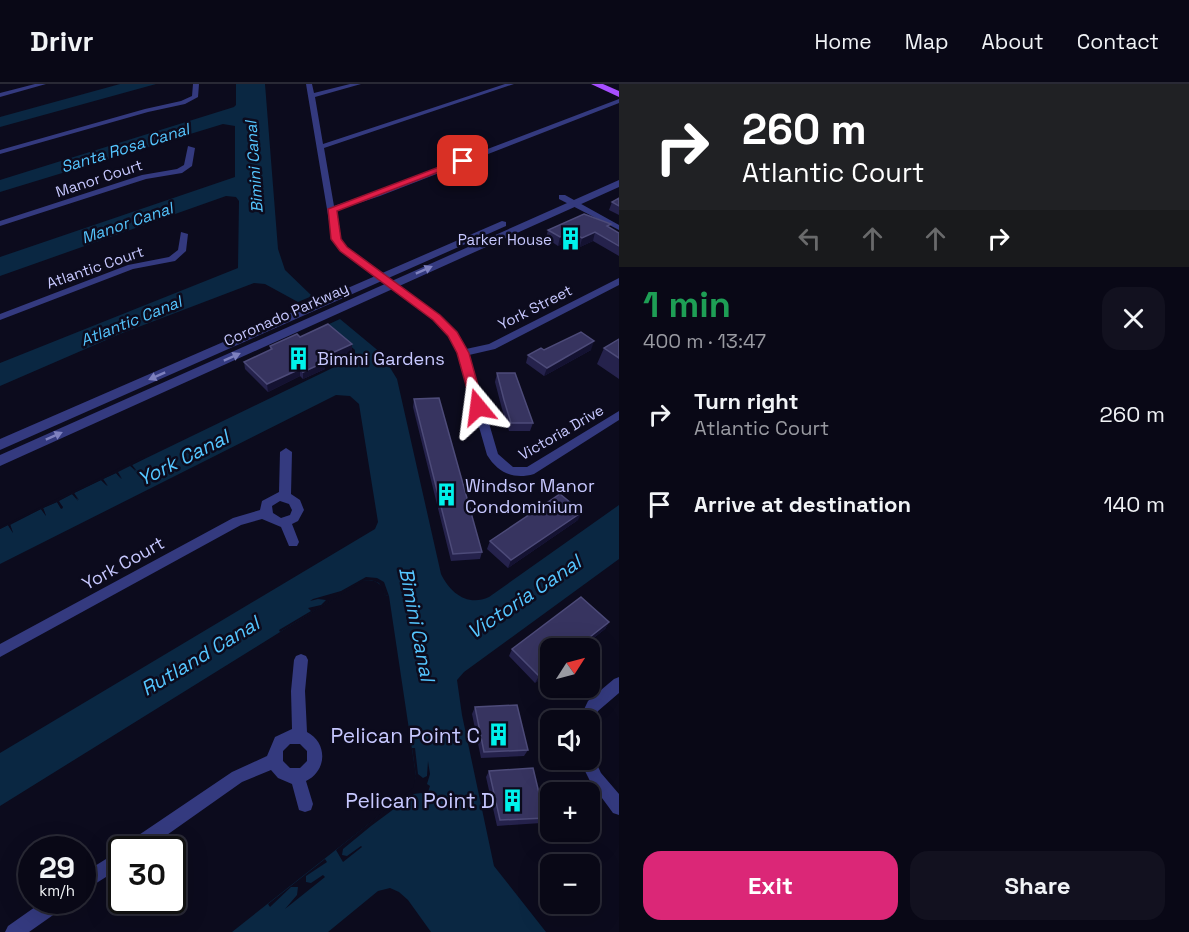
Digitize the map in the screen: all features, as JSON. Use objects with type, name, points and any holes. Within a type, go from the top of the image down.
[{"type":"main road","points":[[595,84],[619,94]]},
{"type":"main road","points":[[613,84],[619,87]]},
{"type":"street","points":[[0,95],[43,84]]},
{"type":"street","points":[[0,152],[147,110],[187,102],[195,97],[196,84]]},
{"type":"street","name":"Victoria Drive","points":[[309,84],[335,234],[339,244],[447,328],[463,353],[494,455],[500,465],[519,473],[530,471],[619,415]]},
{"type":"street","points":[[311,96],[357,84]]},
{"type":"street","points":[[320,147],[510,84]]},
{"type":"street","points":[[332,209],[359,201],[619,101]]},
{"type":"street","name":"Manor Court","points":[[0,224],[145,177],[182,170],[188,166],[191,147]]},
{"type":"street","name":"Coronado Parkway","points":[[387,281],[619,172]]},
{"type":"street","name":"Coronado Parkway","points":[[0,460],[205,362],[387,281],[619,183]]},
{"type":"street","points":[[562,197],[619,228]]},
{"type":"street","name":"Atlantic Court","points":[[0,317],[131,267],[172,259],[182,250],[184,234]]},
{"type":"street","name":"York Street","points":[[463,353],[492,346],[619,281]]},
{"type":"street","name":"Coronado Parkway","points":[[0,445],[205,362]]},
{"type":"street","points":[[265,513],[275,522],[285,522],[294,518],[298,510],[296,502],[285,497],[286,452]]},
{"type":"street","name":"York Court","points":[[0,651],[237,521],[265,513],[269,501],[285,497]]},
{"type":"street","points":[[285,522],[293,542]]},
{"type":"street","points":[[300,735],[290,736],[278,744],[275,750],[275,760],[280,770],[286,774],[297,776],[307,772],[315,760],[313,747],[300,735],[298,691],[301,660]]},
{"type":"street","points":[[591,710],[619,684]]},
{"type":"street","points":[[152,836],[237,777],[275,760]]},
{"type":"street","points":[[592,770],[619,807]]},
{"type":"street","points":[[297,776],[305,804]]},
{"type":"street","points":[[14,932],[40,914]]},
{"type":"water","points":[[120,84],[156,84],[0,127],[0,117]]},
{"type":"water","points":[[236,84],[265,84],[278,249],[285,270],[312,296],[298,302],[265,284],[254,283],[120,334],[0,386],[0,363],[238,268],[239,201],[236,197],[226,196],[0,276],[0,257],[235,177],[235,126],[223,124],[0,192],[0,180],[234,107],[236,105]]},
{"type":"water","points":[[340,319],[381,353],[397,379],[441,574],[449,587],[460,596],[474,600],[489,597],[619,505],[619,559],[464,672],[457,680],[462,715],[494,866],[546,932],[431,932],[408,900],[390,888],[378,891],[328,932],[232,932],[414,788],[416,776],[389,596],[385,595],[382,587],[374,581],[362,581],[0,806],[0,753],[375,529],[378,522],[359,404],[350,396],[336,395],[0,564],[0,529],[8,525],[13,533],[10,525],[41,509],[46,516],[43,508],[57,502],[61,508],[63,507],[58,501],[72,494],[78,501],[74,493],[101,480],[107,486],[103,479],[116,473],[121,479],[117,472],[130,465],[136,472],[132,465],[351,359],[355,356],[355,350],[327,325]]},
{"type":"pier","points":[[144,456],[145,458],[132,465],[137,471],[130,466],[118,472],[122,479],[116,473],[103,479],[108,486],[101,480],[74,493],[79,500],[72,494],[59,501],[63,508],[61,509],[57,502],[43,508],[46,516],[41,509],[10,524],[13,533],[8,525],[0,529],[0,527]]},
{"type":"pier","points":[[366,577],[377,578],[384,582],[389,596],[385,595],[379,583],[371,580],[363,581],[280,632],[279,630],[311,611],[308,608],[321,605],[326,600],[310,601],[313,599],[341,591]]},
{"type":"pier","points":[[412,748],[415,748],[418,774],[423,778],[427,776],[428,761],[430,774],[427,784],[430,786],[427,795],[414,794],[371,826],[343,849],[342,855],[347,856],[362,847],[343,862],[336,850],[413,788],[416,776]]},
{"type":"pier","points":[[325,859],[327,862],[306,876],[306,882],[311,883],[323,875],[325,877],[285,909],[297,895],[298,887],[291,887],[270,907],[268,904]]},
{"type":"building","points":[[619,198],[619,206],[612,202]]},
{"type":"building","points":[[584,214],[611,224],[607,226],[619,233],[619,246],[595,232],[582,238],[571,232],[560,237],[548,230]]},
{"type":"building","points":[[328,324],[352,344],[321,358],[325,362],[303,372],[300,369],[267,384],[244,362],[272,349],[270,346],[297,334],[300,337]]},
{"type":"building","points":[[581,332],[594,341],[547,368],[528,355],[541,348],[544,350]]},
{"type":"building","points":[[619,339],[619,358],[604,348]]},
{"type":"building","points":[[497,373],[515,373],[533,423],[511,423]]},
{"type":"building","name":"Windsor Manor Condominium","points":[[439,398],[482,552],[453,554],[414,399]]},
{"type":"building","name":"Windsor Manor Condominium","points":[[560,494],[582,512],[511,560],[490,541]]},
{"type":"building","points":[[581,597],[609,622],[589,638],[540,638],[539,676],[512,649]]},
{"type":"building","name":"Pelican Point C","points":[[517,705],[528,750],[484,752],[475,707]]},
{"type":"building","name":"Pelican Point D","points":[[533,768],[540,797],[540,818],[500,820],[489,771]]},
{"type":"place","name":"Parker House","points":[[570,239]]},
{"type":"place","name":"Bimini Gardens","points":[[299,358]]},
{"type":"place","name":"Windsor Manor Condominium","points":[[447,495]]},
{"type":"place","name":"Pelican Point C","points":[[498,735]]},
{"type":"place","name":"Pelican Point D","points":[[513,800]]},
{"type":"route","points":[[463,161],[341,208],[332,209],[336,239],[339,244],[436,318],[453,334],[463,353],[478,407]]},
{"type":"water label","name":"Santa Rosa Canal","points":[[125,148]]},
{"type":"water label","name":"Bimini Canal","points":[[254,167]]},
{"type":"water label","name":"Manor Canal","points":[[127,223]]},
{"type":"water label","name":"Atlantic Canal","points":[[131,321]]},
{"type":"water label","name":"York Canal","points":[[183,458]]},
{"type":"water label","name":"Victoria Canal","points":[[524,597]]},
{"type":"water label","name":"Bimini Canal","points":[[417,624]]},
{"type":"water label","name":"Rutland Canal","points":[[200,656]]}]
